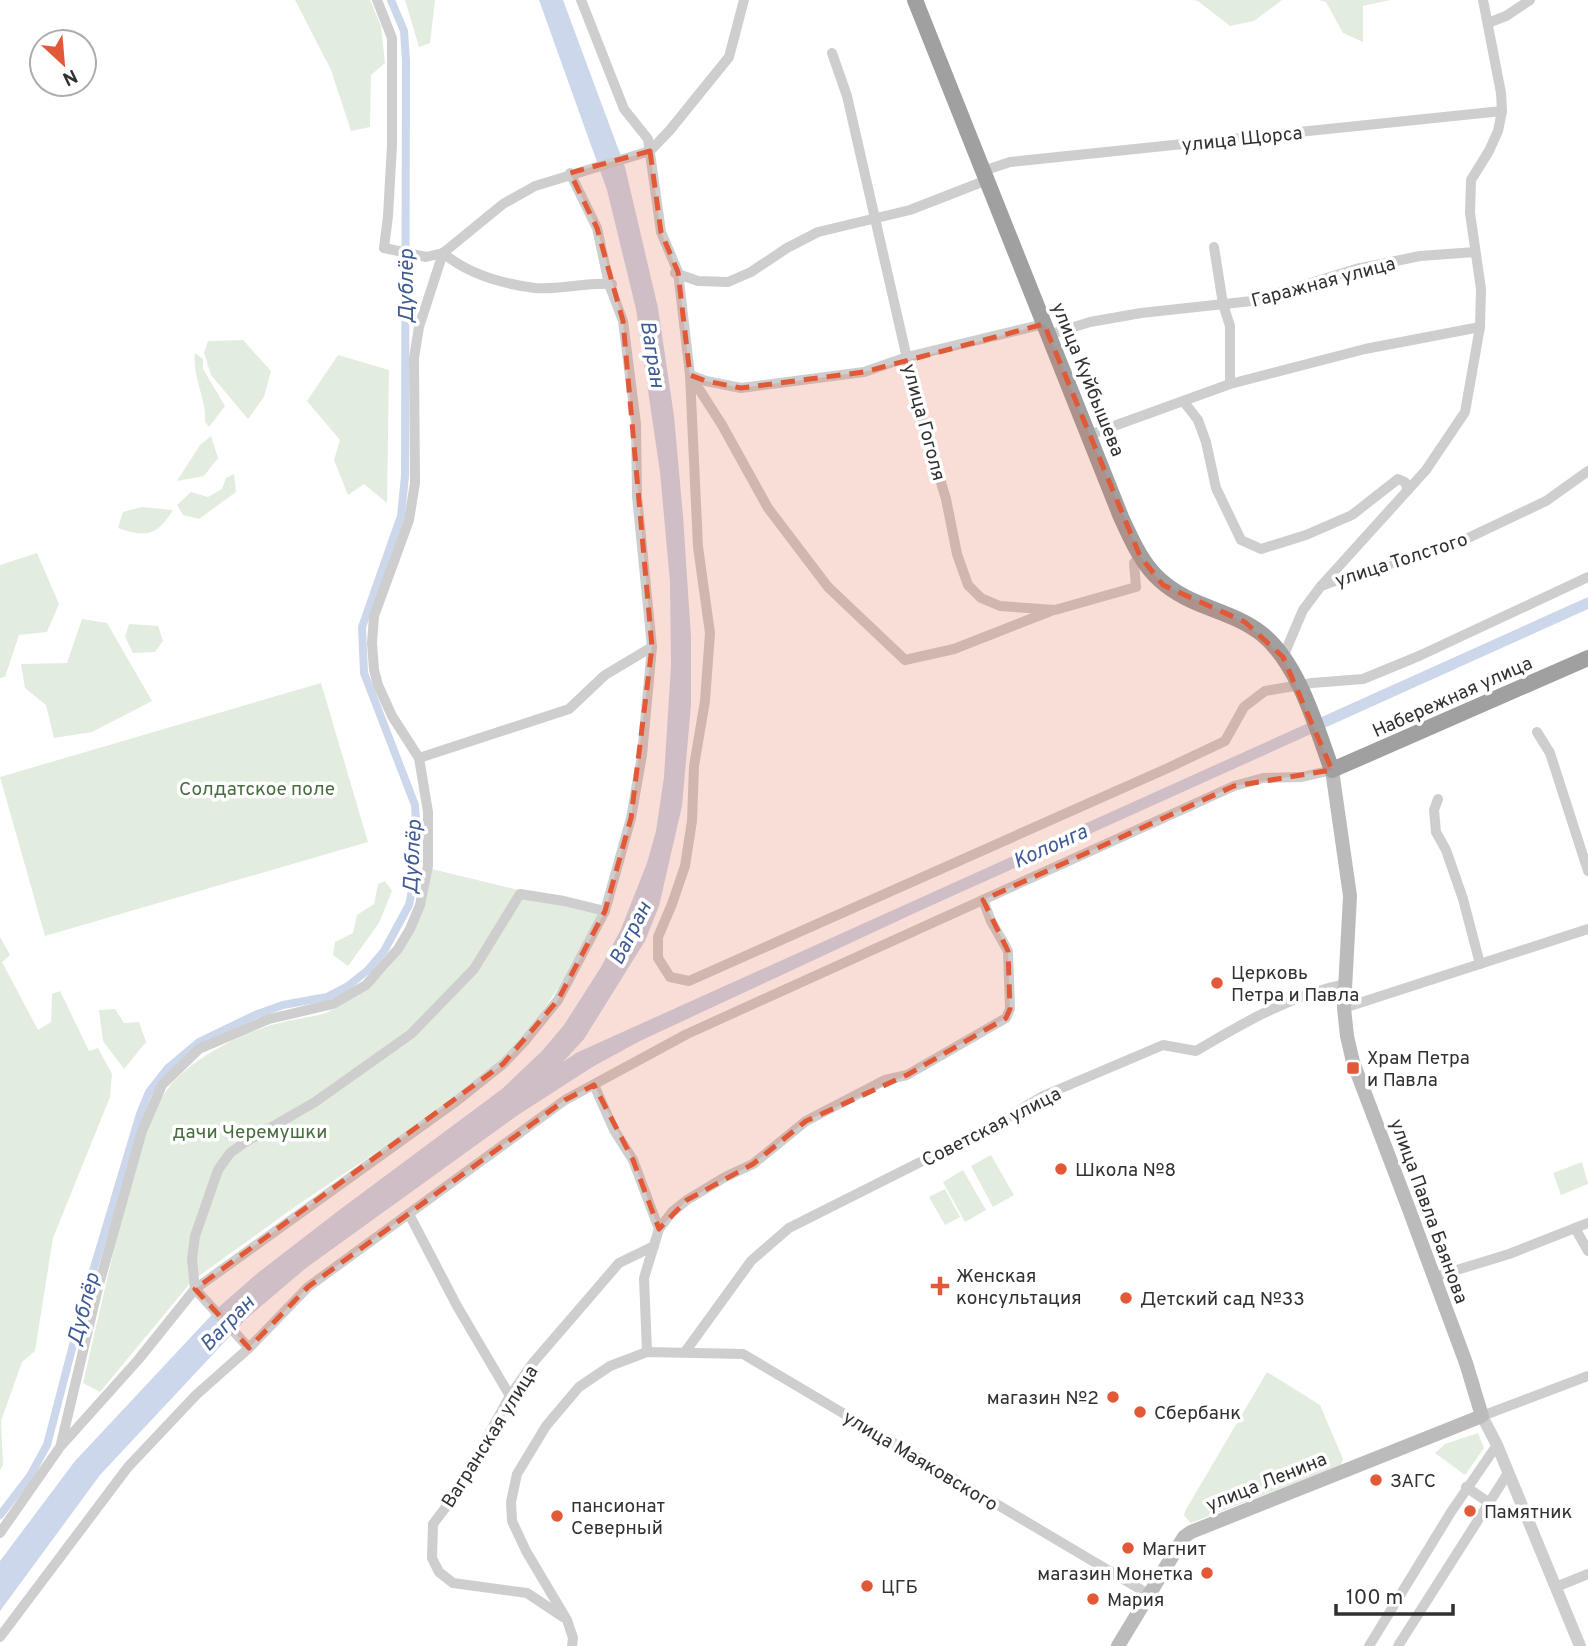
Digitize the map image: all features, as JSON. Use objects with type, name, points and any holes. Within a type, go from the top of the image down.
[{"type":"highway","name":"улица Куйбышева","points":[[915,0],[1121,517],[1140,556],[1163,585],[1183,597],[1245,622],[1264,636],[1283,657],[1299,685],[1332,770]]},
{"type":"highway","name":"Набережная улица","points":[[1332,770],[1588,659]]},
{"type":"main road","name":"улица Павла Баянова","points":[[1332,770],[1350,896],[1344,1009],[1353,1062],[1434,1277],[1482,1416]]},
{"type":"main road","name":"улица Ленина","points":[[1118,1646],[1184,1537],[1191,1532],[1482,1416]]},
{"type":"street","points":[[377,0],[392,38],[392,145],[384,248],[426,257],[443,253],[503,204],[535,186],[650,150],[670,130],[729,57],[744,0]]},
{"type":"street","points":[[581,0],[624,109],[649,139],[661,232],[674,273],[690,375],[698,547],[710,632],[705,701],[694,766],[692,821],[685,866],[658,937],[657,958],[670,977],[690,981],[1225,741],[1244,707],[1265,691],[1363,679],[1419,656],[1588,577]]},
{"type":"street","points":[[1321,586],[1426,470],[1465,412],[1480,327],[1480,289],[1470,213],[1471,180],[1489,152],[1498,131],[1502,111],[1483,0]]},
{"type":"street","points":[[1488,23],[1506,16],[1530,0]]},
{"type":"street","name":"улица Гоголя","points":[[832,53],[847,96],[917,402],[946,499],[957,554],[968,585],[981,598],[1000,606],[1055,610],[1136,587],[1134,563],[1140,556]]},
{"type":"street","name":"улица Щорса","points":[[674,273],[698,281],[728,282],[751,272],[787,248],[818,232],[910,211],[1010,162],[1502,111]]},
{"type":"street","points":[[0,1533],[60,1447],[196,1291],[454,1103],[503,1064],[558,1000],[605,911],[634,805],[642,755],[652,647],[636,496],[636,424],[623,321],[610,284],[597,228],[570,173]]},
{"type":"street","points":[[1214,247],[1223,304],[1230,326],[1230,384]]},
{"type":"street","name":"Гаражная улица","points":[[690,375],[741,388],[864,372],[907,356],[1142,313],[1252,301],[1356,269],[1420,256],[1475,252]]},
{"type":"street","points":[[443,253],[457,265],[478,275],[536,288],[610,284]]},
{"type":"street","points":[[60,1447],[98,1288],[142,1132],[162,1085],[199,1049],[269,1018],[333,1004],[366,985],[398,949],[420,905],[428,866],[428,812],[419,758],[392,716],[378,685],[372,643],[374,616],[409,520],[415,482],[414,358],[419,327],[443,253]]},
{"type":"street","points":[[1089,435],[1230,384],[1365,349],[1480,327]]},
{"type":"street","points":[[690,375],[722,425],[768,508],[828,587],[905,660],[954,649],[1055,610]]},
{"type":"street","points":[[1184,402],[1198,420],[1216,488],[1241,540],[1261,549],[1306,535],[1352,515],[1398,480],[1405,482],[1408,490]]},
{"type":"street","name":"улица Толстого","points":[[1283,657],[1303,610],[1321,586],[1447,548],[1546,501],[1588,471]]},
{"type":"street","points":[[419,758],[569,709],[605,675],[652,647]]},
{"type":"street","points":[[1537,732],[1550,753],[1588,871]]},
{"type":"street","points":[[0,1637],[128,1467],[196,1395],[307,1287],[565,1100],[687,1034],[1234,786],[1263,778],[1302,777],[1332,770]]},
{"type":"street","points":[[1438,799],[1434,810],[1436,832],[1446,850],[1463,899],[1480,964]]},
{"type":"street","points":[[246,1345],[196,1291],[192,1259],[195,1236],[218,1170],[230,1153],[315,1102],[411,1034],[474,969],[520,894],[605,911]]},
{"type":"street","points":[[572,1646],[573,1638],[567,1620],[526,1551],[512,1521],[511,1502],[517,1474],[545,1426],[579,1387],[610,1366],[647,1352],[644,1278],[659,1229],[672,1212],[724,1177],[753,1164],[806,1121],[885,1080],[907,1075],[1006,1018],[1010,1009],[1008,951],[983,900]]},
{"type":"street","points":[[1344,1009],[1588,929]]},
{"type":"street","name":"Советская улица","points":[[685,1352],[751,1261],[789,1228],[987,1128],[1043,1096],[1163,1045],[1196,1051],[1252,1018],[1312,993],[1346,984]]},
{"type":"street","points":[[594,1085],[614,1130],[634,1160],[659,1229]]},
{"type":"street","points":[[409,1214],[457,1306],[510,1396]]},
{"type":"street","points":[[1434,1277],[1508,1254],[1588,1223]]},
{"type":"street","points":[[1575,1228],[1588,1251]]},
{"type":"street","name":"Вагранская улица","points":[[567,1620],[527,1593],[453,1583],[439,1572],[432,1558],[433,1524],[455,1495],[510,1396],[532,1364],[619,1263],[653,1247]]},
{"type":"street","name":"улица Маяковского","points":[[647,1352],[743,1354],[1150,1595]]},
{"type":"street","points":[[1482,1416],[1588,1376]]},
{"type":"street","name":"улица Павла Баянова","points":[[1482,1416],[1497,1444],[1580,1646]]},
{"type":"street","points":[[1369,1646],[1466,1487],[1497,1444]]},
{"type":"street","points":[[1398,1646],[1508,1473]]},
{"type":"street","points":[[1466,1487],[1488,1502]]},
{"type":"street","points":[[1556,1587],[1588,1574]]},
{"type":"highlighted area","points":[[650,151],[661,232],[678,272],[690,375],[706,381],[741,388],[864,372],[1044,324],[1140,556],[1163,585],[1245,622],[1283,657],[1332,770],[1234,786],[983,900],[1008,951],[1010,1009],[1006,1018],[907,1075],[806,1121],[753,1164],[687,1200],[659,1229],[633,1160],[594,1085],[565,1100],[308,1287],[249,1348],[195,1289],[503,1064],[558,1000],[605,911],[631,818],[652,647],[623,321],[597,228],[570,173]]},
{"type":"green space","points":[[295,0],[370,0],[381,26],[385,63],[371,75],[370,127],[351,131],[331,70]]},
{"type":"green space","points":[[405,0],[435,0],[430,43],[419,47]]},
{"type":"green space","points":[[1193,0],[1282,0],[1254,21],[1230,26]]},
{"type":"green space","points":[[1318,0],[1390,0],[1363,6],[1363,42],[1343,33],[1326,2]]},
{"type":"green space","points":[[243,340],[271,371],[264,397],[248,419],[211,375],[204,353],[208,341]]},
{"type":"green space","points":[[195,353],[203,359],[203,369],[225,406],[209,427],[205,422]]},
{"type":"green space","points":[[338,355],[389,370],[387,503],[364,484],[348,495],[334,460],[340,440],[307,401]]},
{"type":"green space","points":[[211,436],[218,458],[204,476],[177,481],[200,445]]},
{"type":"green space","points":[[234,474],[236,492],[199,519],[183,515],[177,505],[191,492],[208,497],[222,489],[226,478]]},
{"type":"green space","points":[[142,507],[173,510],[162,525],[150,532],[143,534],[118,528],[123,512]]},
{"type":"green space","points":[[37,553],[59,604],[47,632],[19,635],[5,677],[0,678],[0,565]]},
{"type":"green space","points":[[82,619],[107,623],[152,701],[92,732],[54,738],[46,705],[25,688],[21,664],[67,663]]},
{"type":"green space","points":[[129,624],[158,626],[163,641],[155,652],[133,653],[125,637]]},
{"type":"green space","name":"Солдатское поле","points":[[321,683],[368,842],[45,936],[0,777]]},
{"type":"green space","name":"дачи Черемушки","points":[[432,869],[601,910],[559,987],[529,1031],[487,1072],[414,1127],[299,1204],[192,1281],[100,1392],[83,1383],[140,1152],[148,1126],[167,1090],[196,1062],[221,1046],[275,1024],[326,1013],[368,987],[383,974],[406,944],[421,908]]},
{"type":"green space","points":[[385,881],[392,891],[379,923],[348,966],[333,955],[335,942],[353,933],[357,915],[374,904],[378,884]]},
{"type":"green space","points":[[0,937],[10,955],[2,962],[38,1030],[51,1022],[52,994],[60,991],[89,1051],[98,1048],[112,1074],[110,1097],[53,1238],[35,1351],[22,1362],[1,1421],[3,1465],[0,1470]]},
{"type":"green space","points":[[115,1009],[124,1023],[139,1022],[146,1042],[124,1069],[103,1041],[99,1010]]},
{"type":"green space","points":[[991,1155],[1014,1195],[993,1207],[971,1166]]},
{"type":"green space","points":[[1582,1162],[1588,1184],[1561,1195],[1553,1173]]},
{"type":"green space","points":[[963,1170],[986,1210],[965,1222],[943,1182]]},
{"type":"green space","points":[[945,1189],[960,1217],[945,1225],[929,1197]]},
{"type":"green space","points":[[1267,1372],[1320,1405],[1343,1459],[1341,1465],[1191,1523],[1184,1516],[1185,1511]]},
{"type":"green space","points":[[1478,1433],[1484,1448],[1465,1475],[1435,1453],[1445,1444]]},
{"type":"water","points":[[539,0],[563,0],[625,167],[658,308],[674,416],[691,637],[691,705],[682,806],[659,906],[645,941],[584,1039],[563,1062],[576,1053],[1588,597],[1588,609],[917,912],[640,1041],[594,1066],[518,1115],[306,1268],[245,1320],[100,1475],[0,1611],[0,1561],[75,1461],[220,1306],[342,1208],[502,1089],[542,1051],[564,1025],[601,967],[621,929],[647,863],[656,831],[664,777],[671,665],[670,582],[660,472],[636,309],[607,190]]},
{"type":"waterway","name":"Дублёр","points":[[0,1515],[30,1476],[47,1445],[87,1291],[149,1092],[168,1068],[199,1042],[255,1015],[283,1005],[327,997],[348,986],[368,970],[384,951],[409,905],[415,876],[415,805],[364,673],[362,627],[401,516],[405,476],[406,61],[404,31],[391,0]]},
{"type":"place","name":"Церковь Петра и Павла","points":[[1217,983]]},
{"type":"place","name":"Храм Петра и Павла","points":[[1353,1068]]},
{"type":"place","name":"Школа №8","points":[[1061,1169]]},
{"type":"place","name":"Женская консультация","points":[[940,1286]]},
{"type":"place","name":"Детский сад №33","points":[[1126,1298]]},
{"type":"place","name":"магазин №2","points":[[1113,1397]]},
{"type":"place","name":"Сбербанк","points":[[1140,1412]]},
{"type":"place","name":"ЗАГС","points":[[1376,1480]]},
{"type":"place","name":"Памятник","points":[[1470,1511]]},
{"type":"place","name":"пансионат Северный","points":[[557,1516]]},
{"type":"place","name":"Магнит","points":[[1128,1548]]},
{"type":"place","name":"магазин Монетка","points":[[1207,1573]]},
{"type":"place","name":"ЦГБ","points":[[867,1586]]},
{"type":"place","name":"Мария","points":[[1093,1599]]},
{"type":"water label","name":"Вагран","points":[[653,354]]},
{"type":"water label","name":"Колонга","points":[[1050,846]]},
{"type":"water label","name":"Вагран","points":[[630,933]]},
{"type":"water label","name":"Вагран","points":[[227,1323]]}]
